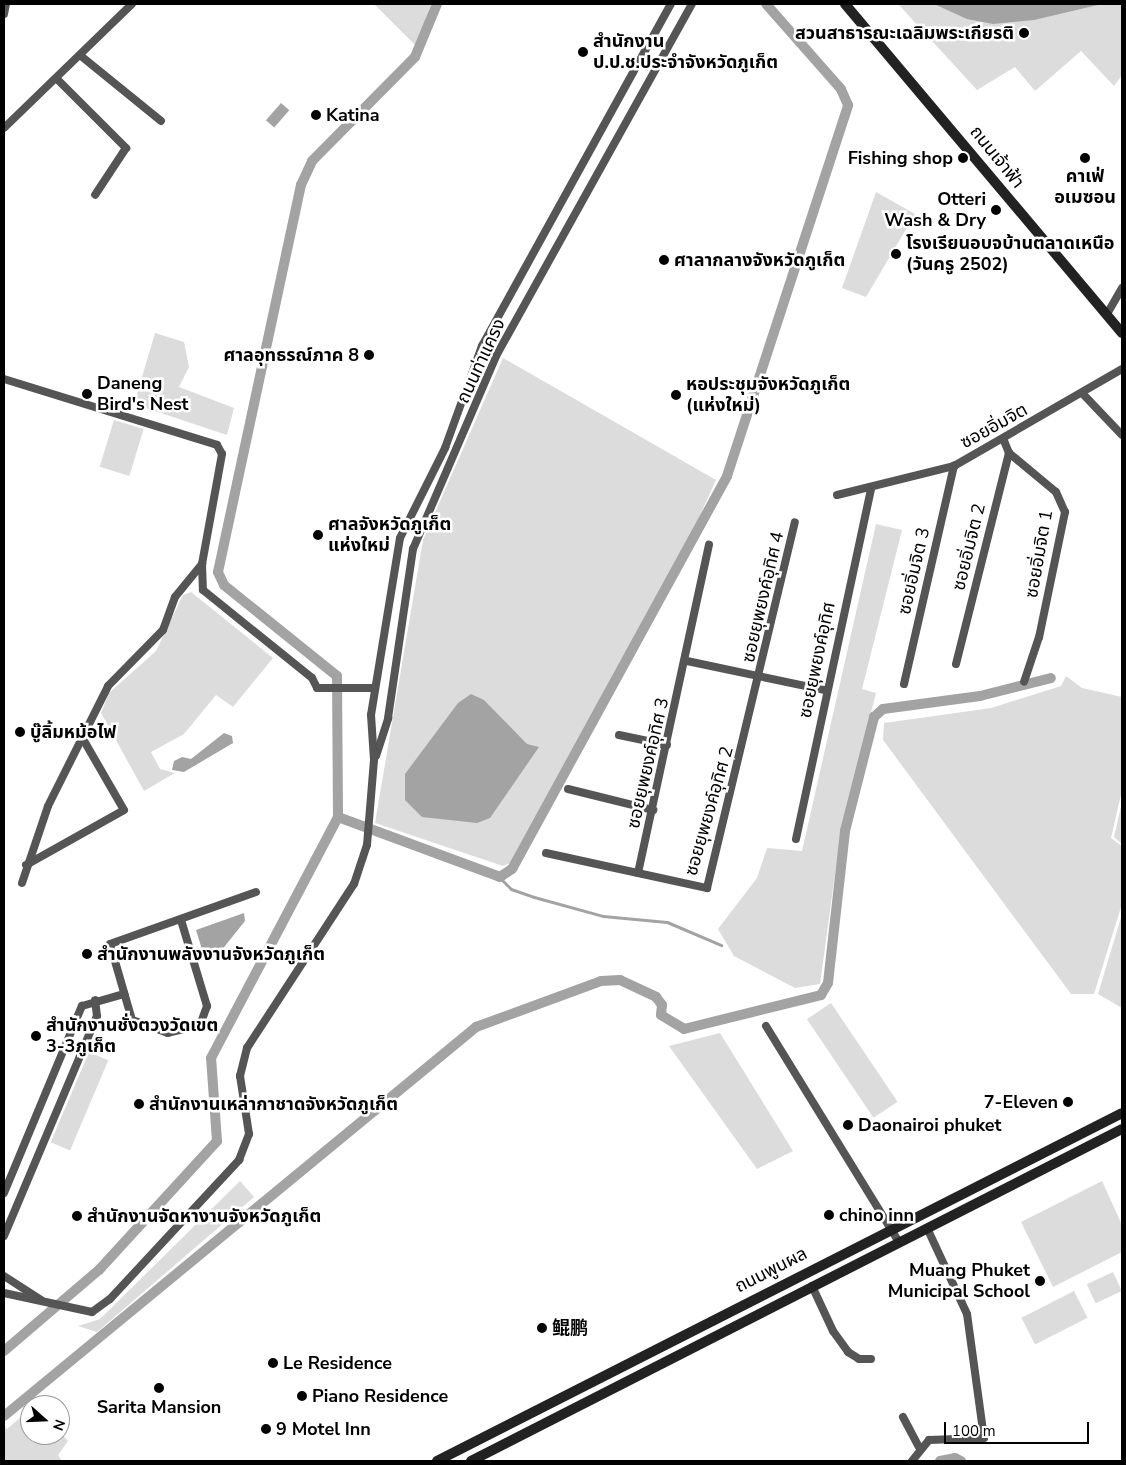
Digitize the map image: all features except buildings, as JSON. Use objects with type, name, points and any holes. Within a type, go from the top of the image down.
[{"type":"main road","name":"ถนนเจ้าฟ้า","points":[[845,4],[1122,333]]},
{"type":"main road","name":"ถนนพูนผล","points":[[437,1461],[891,1228],[1122,1112]]},
{"type":"main road","name":"ถนนพูนผล","points":[[471,1461],[898,1242],[1122,1130]]},
{"type":"street","points":[[4,14],[6,4]]},
{"type":"street","points":[[4,128],[81,56],[132,4]]},
{"type":"street","name":"ถนนท่าแครง","points":[[4,1293],[92,1312],[110,1299],[239,1160],[249,1134],[240,1076],[247,1048],[354,884],[367,845],[374,760],[371,716],[400,538],[445,448],[482,346],[671,4]]},
{"type":"street","name":"ถนนท่าแครง","points":[[374,760],[388,718],[413,549],[477,404],[496,356],[692,4]]},
{"type":"street","points":[[81,56],[161,121]]},
{"type":"street","points":[[57,79],[126,148],[95,195]]},
{"type":"street","points":[[1107,314],[1122,288]]},
{"type":"street","name":"ซอยอิ่มจิต","points":[[837,495],[954,466],[1122,369]]},
{"type":"street","points":[[4,379],[217,444],[222,454],[202,564],[203,590],[312,678],[317,688],[375,688]]},
{"type":"street","points":[[1082,393],[1122,435]]},
{"type":"street","points":[[462,398],[477,404]]},
{"type":"street","points":[[1004,438],[1009,453]]},
{"type":"street","name":"ซอยอิ่มจิต 2","points":[[956,664],[1009,453]]},
{"type":"street","name":"ซอยอิ่มจิต 1","points":[[1009,453],[1056,492],[1065,512],[1039,637],[1024,682]]},
{"type":"street","name":"ซอยอิ่มจิต 3","points":[[904,684],[954,466]]},
{"type":"street","name":"ซอยยุพยงค์อุทิศ","points":[[796,839],[825,690],[871,488]]},
{"type":"street","name":"ซอยยุพยงค์อุทิศ 4","points":[[760,678],[795,522]]},
{"type":"street","name":"ซอยยุพยงค์อุทิศ 3","points":[[638,873],[687,661],[709,545]]},
{"type":"street","points":[[22,883],[26,866],[48,806],[108,686],[163,630],[175,596],[202,564]]},
{"type":"street","points":[[687,661],[760,678],[825,690]]},
{"type":"street","name":"ซอยยุพยงค์อุทิศ 2","points":[[638,873],[707,888],[760,678]]},
{"type":"street","points":[[620,735],[668,745]]},
{"type":"street","points":[[26,866],[124,810],[83,739]]},
{"type":"street","points":[[568,789],[653,810]]},
{"type":"street","points":[[546,853],[638,873]]},
{"type":"street","points":[[181,920],[207,1006],[200,1025],[168,1033],[132,1020],[110,944],[256,892]]},
{"type":"street","points":[[4,1193],[82,1006],[95,1000],[124,994]]},
{"type":"street","points":[[4,1236],[97,1016],[95,1000]]},
{"type":"street","points":[[766,1026],[898,1242]]},
{"type":"street","points":[[67,1042],[83,1049]]},
{"type":"street","points":[[38,1111],[54,1117]]},
{"type":"street","points":[[10,1178],[26,1184]]},
{"type":"street","points":[[912,1461],[919,1448],[944,1437],[984,1438],[967,1314],[927,1228]]},
{"type":"street","name":"ถนนท่าแครง","points":[[4,1276],[43,1301]]},
{"type":"street","points":[[812,1286],[833,1331],[848,1352],[859,1359],[871,1359]]},
{"type":"street","points":[[904,1417],[919,1448]]},
{"type":"shaded area","points":[[374,4],[431,4],[416,46]]},
{"type":"shaded area","name":"สวนสาธารณะเฉลิมพระเกียรติ","points":[[898,4],[1122,4],[1122,75],[1114,86],[1081,51],[1035,91],[1015,67],[977,90]]},
{"type":"shaded area","points":[[934,4],[1102,4],[1034,20],[993,24],[967,19]]},
{"type":"shaded area","points":[[281,103],[289,110],[274,128],[266,120]]},
{"type":"shaded area","points":[[876,192],[915,214],[866,297],[842,288]]},
{"type":"shaded area","points":[[155,333],[184,342],[189,367],[179,387],[234,408],[227,435],[134,404]]},
{"type":"shaded area","points":[[503,358],[716,480],[691,535],[510,863],[503,866],[375,823],[423,540]]},
{"type":"shaded area","points":[[114,420],[144,429],[129,476],[100,467]]},
{"type":"shaded area","points":[[876,524],[902,530],[862,689],[876,693],[841,830],[820,984],[795,988],[734,956],[718,929],[757,878],[767,848],[802,851]]},
{"type":"shaded area","points":[[191,592],[273,658],[233,707],[216,695],[184,734],[151,752],[160,769],[175,773],[144,791],[101,713],[109,693],[156,651],[183,595]]},
{"type":"shaded area","points":[[1066,676],[1082,688],[1122,697],[1122,790],[1111,838],[1122,846],[1122,904],[1094,994],[1071,994],[883,740],[884,723],[991,708],[1061,686]]},
{"type":"shaded area","points":[[471,694],[484,700],[527,744],[539,747],[490,818],[477,823],[422,817],[405,800],[405,774],[458,703]]},
{"type":"shaded area","points":[[224,733],[232,736],[233,743],[184,772],[172,770],[174,761],[182,757],[191,759]]},
{"type":"shaded area","points":[[1122,802],[1122,844],[1114,837]]},
{"type":"shaded area","points":[[244,913],[245,921],[217,956],[204,956],[196,930]]},
{"type":"shaded area","points":[[1122,914],[1122,1008],[1098,994]]},
{"type":"shaded area","points":[[831,1003],[898,1102],[874,1118],[807,1019]]},
{"type":"shaded area","points":[[720,1033],[793,1151],[757,1169],[669,1046]]},
{"type":"shaded area","points":[[89,1052],[108,1060],[70,1150],[51,1142]]},
{"type":"shaded area","points":[[240,1181],[254,1197],[97,1332],[78,1326],[100,1319]]},
{"type":"shaded area","points":[[1102,1181],[1122,1225],[1122,1252],[1053,1287],[1021,1222]]},
{"type":"shaded area","points":[[1113,1272],[1122,1291],[1096,1303],[1087,1284]]},
{"type":"shaded area","points":[[1074,1291],[1088,1318],[1035,1345],[1021,1318]]},
{"type":"shaded area","points":[[20,1418],[20,1445],[65,1445],[58,1455],[62,1461],[4,1461],[4,1426],[7,1429]]},
{"type":"waterway","points":[[4,1351],[99,1270],[217,1141],[211,1058],[338,817],[337,676],[224,585],[218,572],[301,185],[312,161],[415,57],[437,4]]},
{"type":"waterway","points":[[338,817],[500,877],[512,869],[727,476],[848,105],[841,89],[766,4]]},
{"type":"waterway","points":[[4,1416],[476,1027],[601,981],[620,980],[656,997],[662,1005],[661,1015],[684,1029],[821,995],[828,983],[845,831],[874,717],[883,709],[980,696],[1051,678]]},
{"type":"waterway","points":[[498,876],[511,889],[534,897],[603,916],[667,922],[721,945]]},
{"type":"waterway","points":[[940,1461],[955,1458],[961,1461]]},
{"type":"place","name":"สวนสาธารณะเฉลิมพระเกียรติ","points":[[1024,33]]},
{"type":"place","name":"สำนักงาน ป.ป.ช.ประจำจังหวัดภูเก็ต","points":[[583,52]]},
{"type":"place","name":"Katina","points":[[316,115]]},
{"type":"place","name":"Fishing shop","points":[[963,158]]},
{"type":"place","name":"คาเฟ่ อเมซอน","points":[[1085,158]]},
{"type":"place","name":"Otteri Wash & Dry","points":[[996,210]]},
{"type":"place","name":"โรงเรียนอบจบ้านตลาดเหนือ (วันครู 2502)","points":[[896,254]]},
{"type":"place","name":"ศาลากลางจังหวัดภูเก็ต","points":[[664,260]]},
{"type":"place","name":"ศาลอุทธรณ์ภาค 8","points":[[369,355]]},
{"type":"place","name":"Daneng Bird's Nest","points":[[87,394]]},
{"type":"place","name":"หอประชุมจังหวัดภูเก็ต (แห่งใหม่)","points":[[676,395]]},
{"type":"place","name":"ศาลจังหวัดภูเก็ต แห่งใหม่","points":[[318,535]]},
{"type":"place","name":"บู๊ลิ้มหม้อไฟ","points":[[20,732]]},
{"type":"place","name":"สำนักงานพลังงานจังหวัดภูเก็ต","points":[[87,954]]},
{"type":"place","name":"สำนักงานชั่งตวงวัดเขต 3-3ภูเก็ต","points":[[36,1036]]},
{"type":"place","name":"7-Eleven","points":[[1068,1102]]},
{"type":"place","name":"สำนักงานเหล่ากาชาดจังหวัดภูเก็ต","points":[[139,1104]]},
{"type":"place","name":"Daonairoi phuket","points":[[848,1125]]},
{"type":"place","name":"chino inn","points":[[829,1215]]},
{"type":"place","name":"สำนักงานจัดหางานจังหวัดภูเก็ต","points":[[77,1216]]},
{"type":"place","name":"Muang Phuket Municipal School","points":[[1040,1281]]},
{"type":"place","name":"鲲鹏","points":[[542,1328]]},
{"type":"place","name":"Le Residence","points":[[273,1363]]},
{"type":"place","name":"Sarita Mansion","points":[[159,1388]]},
{"type":"place","name":"Piano Residence","points":[[302,1396]]},
{"type":"place","name":"9 Motel Inn","points":[[266,1429]]}]
